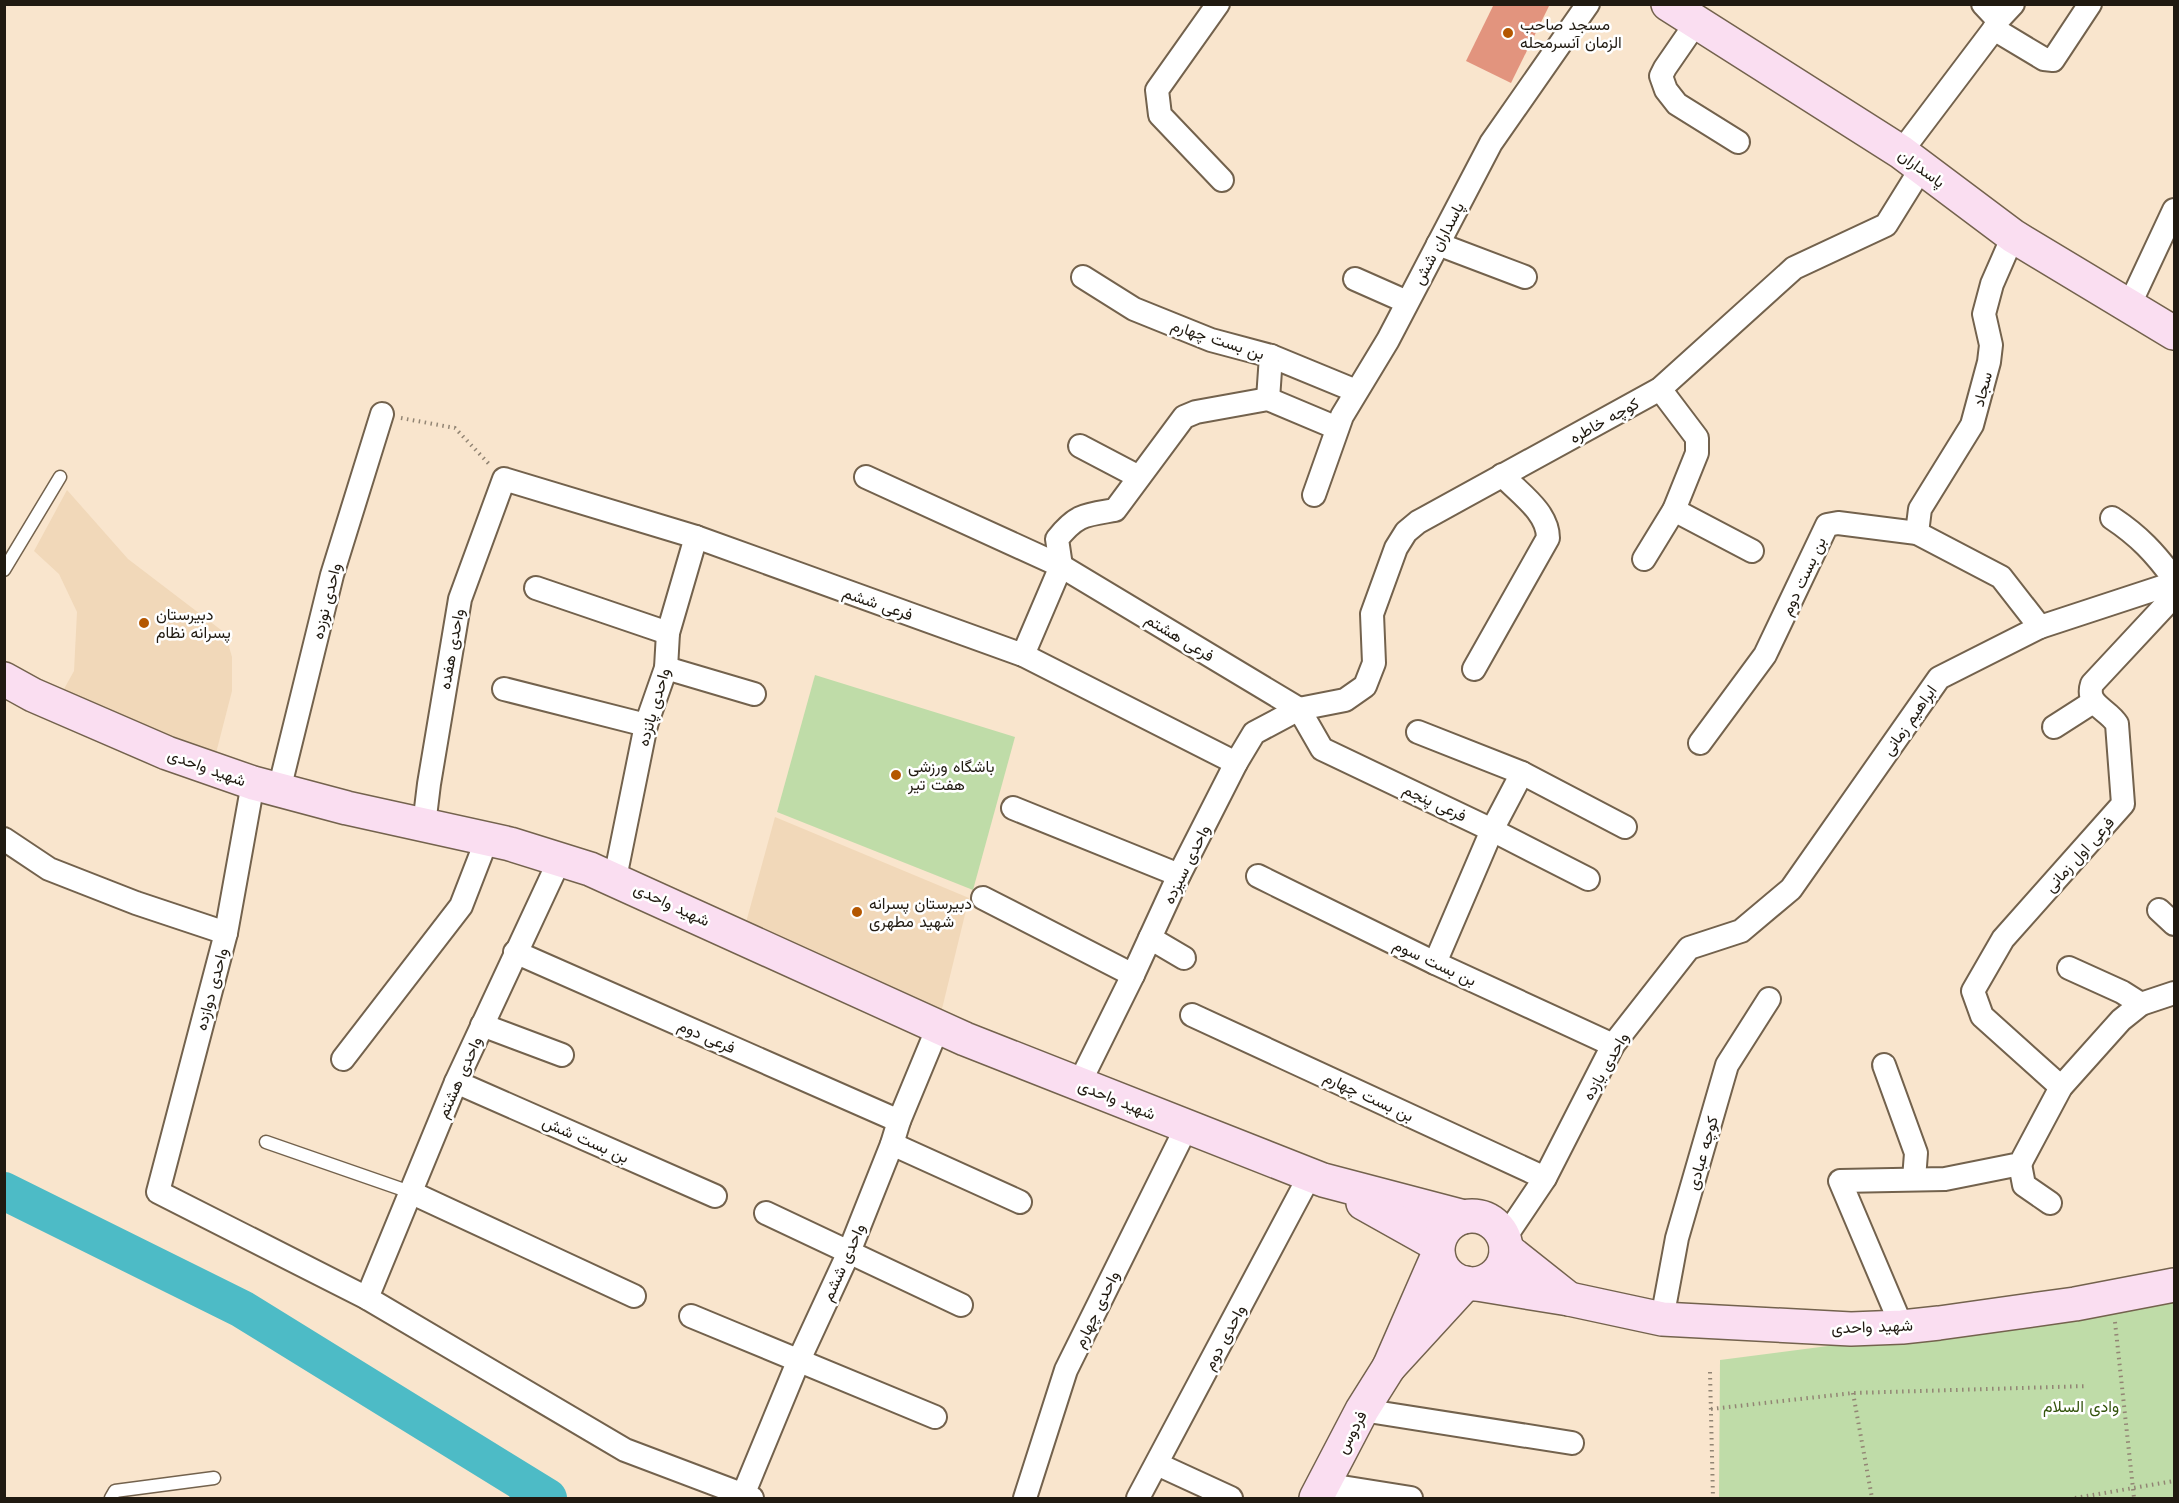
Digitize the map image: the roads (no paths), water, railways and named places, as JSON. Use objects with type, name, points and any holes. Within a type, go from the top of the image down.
[{"type":"street","points":[[1218,4],[1157,90],[1160,116],[1222,180]]},
{"type":"street","name":"پاسداران شش","points":[[1314,495],[1341,416],[1388,340],[1491,144],[1588,4]]},
{"type":"street","name":"پاسداران","points":[[1668,4],[1912,159],[2013,236],[2175,333]]},
{"type":"street","points":[[1997,14],[2044,59],[2053,60],[2090,4]]},
{"type":"street","name":"كوچه خاطره","points":[[1345,699],[1365,686],[1374,663],[1372,614],[1396,548],[1406,531],[1502,475],[1660,389],[1794,268],[1886,225],[1912,159],[1997,14]]},
{"type":"street","points":[[1696,23],[1661,76],[1666,90],[1677,105],[1738,142]]},
{"type":"street","points":[[2129,306],[2175,210]]},
{"type":"street","name":"سجاد","points":[[1917,533],[1920,509],[1972,425],[1991,345],[1984,314],[1992,284],[2013,236]]},
{"type":"street","points":[[1438,244],[1525,277]]},
{"type":"street","name":"بن بست چهارم","points":[[1083,277],[1134,309],[1211,340],[1271,356],[1356,391]]},
{"type":"street","points":[[1356,279],[1407,302]]},
{"type":"street","points":[[1268,399],[1271,356]]},
{"type":"street","points":[[1644,559],[1674,510],[1697,453],[1696,438],[1660,389]]},
{"type":"street","points":[[1023,655],[1061,566],[1057,539],[1069,524],[1085,515],[1115,510],[1184,417],[1196,412],[1268,399],[1337,428]]},
{"type":"street","name":"واحدی نوزده","points":[[266,787],[382,414]]},
{"type":"street","points":[[1080,446],[1139,477]]},
{"type":"street","points":[[1474,669],[1548,538],[1548,527],[1543,518],[1502,475]]},
{"type":"street","name":"فرعی هشتم","points":[[866,477],[1061,566],[1299,709]]},
{"type":"street","name":"فرعی ششم","points":[[504,480],[696,537],[1023,655],[1236,763]]},
{"type":"street","name":"واحدی هفده","points":[[424,825],[460,599],[504,480]]},
{"type":"street","points":[[1674,510],[1752,551]]},
{"type":"street","points":[[2112,518],[2136,534],[2156,554],[2175,581]]},
{"type":"street","name":"بن بست دوم","points":[[1700,743],[1765,655],[1827,525],[1838,523],[1917,533],[2001,577],[2040,627]]},
{"type":"street","name":"واحدی پانزده","points":[[615,878],[646,725],[666,668],[668,633],[696,537]]},
{"type":"street","name":"ابراهیم زمانی","points":[[1741,931],[1791,889],[1939,678],[2040,627],[2175,581]]},
{"type":"street","points":[[536,588],[668,633]]},
{"type":"street","points":[[2054,727],[2093,702],[2090,691],[2092,684],[2175,596]]},
{"type":"street","points":[[666,668],[754,694]]},
{"type":"street","name":"شهید واحدی","points":[[4,679],[33,695],[167,753],[266,787],[510,844],[615,878],[938,1027],[1316,1177]]},
{"type":"street","points":[[504,688],[646,725]]},
{"type":"street","name":"واحدی سیزده","points":[[1079,1084],[1179,875],[1236,763],[1254,733],[1299,709],[1345,699]]},
{"type":"street","name":"فرعی اول زمانی","points":[[2061,1086],[1982,1016],[1973,991],[2003,939],[2123,804],[2117,724],[2093,702]]},
{"type":"street","name":"فرعی پنجم","points":[[1299,709],[1322,749],[1492,830],[1588,879]]},
{"type":"street","points":[[1418,732],[1522,773],[1625,827]]},
{"type":"street","points":[[1435,963],[1492,830],[1522,773]]},
{"type":"street","name":"واحدی دوازده","points":[[266,787],[158,1192],[367,1298]]},
{"type":"street","points":[[1013,808],[1179,875]]},
{"type":"street","points":[[4,838],[50,868],[136,903],[226,933]]},
{"type":"street","points":[[343,1059],[461,906],[488,839]]},
{"type":"street","name":"واحدی هشتم","points":[[367,1298],[456,1082],[560,859]]},
{"type":"street","name":"بن بست سوم","points":[[1258,876],[1435,963],[1613,1045]]},
{"type":"street","points":[[983,898],[1133,975]]},
{"type":"street","name":"واحدی یازده","points":[[1505,1244],[1545,1178],[1613,1045],[1689,948],[1741,931]]},
{"type":"street","points":[[1150,938],[1184,958]]},
{"type":"street","name":"فرعی دوم","points":[[515,952],[899,1121]]},
{"type":"street","points":[[2069,968],[2122,992],[2140,1004]]},
{"type":"street","points":[[2050,1203],[2025,1185],[2020,1164],[2061,1086],[2121,1020],[2140,1004],[2175,993]]},
{"type":"street","name":"کوچه عبادی","points":[[1662,1318],[1677,1238],[1727,1065],[1769,999]]},
{"type":"street","name":"بن بست چهارم","points":[[1192,1015],[1545,1178]]},
{"type":"street","points":[[482,1025],[562,1055]]},
{"type":"street","name":"واحدی ششم","points":[[747,1497],[798,1362],[849,1252],[938,1027]]},
{"type":"street","points":[[1884,1065],[1916,1153],[1914,1179]]},
{"type":"street","name":"بن بست شش","points":[[456,1082],[716,1196]]},
{"type":"street","name":"واحدی چهارم","points":[[1025,1498],[1066,1370],[1187,1126]]},
{"type":"street","points":[[892,1144],[1020,1202]]},
{"type":"street","points":[[1902,1327],[1840,1181],[1945,1179],[2020,1164]]},
{"type":"street","points":[[1316,1177],[1464,1216],[1484,1218],[1500,1230],[1505,1244],[1505,1258],[1495,1275],[1487,1281],[1471,1283],[1456,1280],[1448,1274],[1438,1250],[1316,1177]]},
{"type":"street","name":"واحدی دوم","points":[[1138,1498],[1316,1177]]},
{"type":"street","points":[[410,1192],[634,1296]]},
{"type":"street","points":[[766,1213],[961,1305]]},
{"type":"street","points":[[1389,1367],[1438,1250],[1441,1235],[1455,1220],[1464,1216]]},
{"type":"street","points":[[1505,1244],[1569,1299]]},
{"type":"street","points":[[1389,1367],[1471,1283]]},
{"type":"street","name":"شهید واحدی","points":[[1471,1283],[1569,1299],[1662,1318],[1851,1329],[1902,1327],[2112,1298],[2175,1285]]},
{"type":"street","points":[[367,1298],[625,1450],[747,1497]]},
{"type":"street","points":[[691,1316],[935,1417]]},
{"type":"street","name":"فردوس","points":[[1319,1491],[1362,1410],[1389,1367]]},
{"type":"street","points":[[1362,1410],[1572,1443]]},
{"type":"street","points":[[1157,1464],[1231,1498]]},
{"type":"street","points":[[1319,1491],[1411,1498]]},
{"type":"lane","points":[[4,570],[60,477]]},
{"type":"lane","points":[[266,1142],[410,1192]]},
{"type":"lane","points":[[111,1498],[115,1491],[214,1478]]},
{"type":"waterway","points":[[4,1191],[242,1309],[548,1498]]},
{"type":"place","name":"مسجد صاحب الزمان آنسرمحله","points":[[1508,33]]},
{"type":"place","name":"دبیرستان پسرانه نظام","points":[[144,623]]},
{"type":"place","name":"باشگاه ورزشی هفت تیر","points":[[896,775]]},
{"type":"place","name":"دبیرستان پسرانه شهید مطهری","points":[[857,912]]},
{"type":"park label","name":"وادی السلام","points":[[2081,1406]]}]
